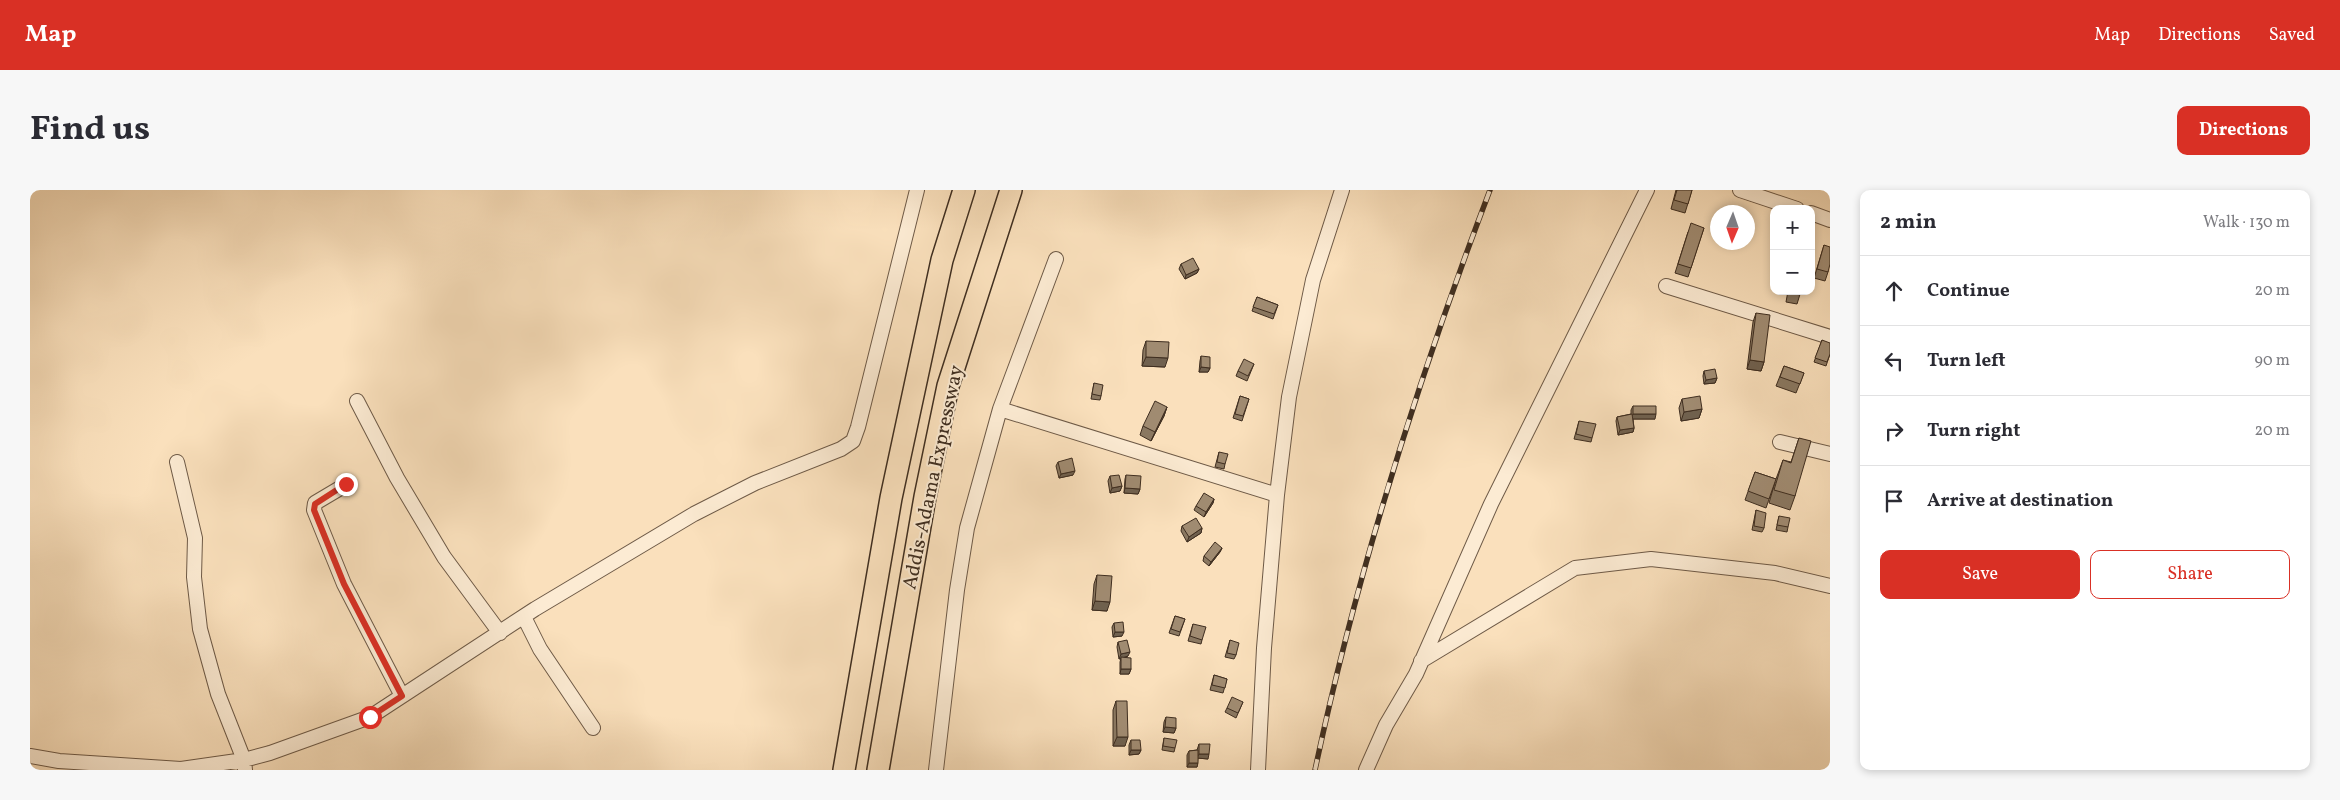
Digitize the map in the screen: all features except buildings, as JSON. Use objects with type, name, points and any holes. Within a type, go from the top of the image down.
[{"type":"highway","name":"Addis-Adama Expressway","points":[[844,770],[891,498],[942,260],[964,190]]},
{"type":"highway","name":"Addis-Adama Expressway","points":[[878,770],[925,497],[948,386],[1011,190]]},
{"type":"street","points":[[30,756],[59,762],[181,769],[245,765],[270,753],[370,717],[524,617],[694,514],[756,483],[841,449],[853,441],[917,190]]},
{"type":"street","points":[[1258,770],[1264,648],[1289,397],[1313,280],[1342,190]]},
{"type":"street","points":[[1366,770],[1386,725],[1421,661],[1491,504],[1647,190]]},
{"type":"street","points":[[1740,190],[1785,205]]},
{"type":"street","points":[[1815,214],[1830,220]]},
{"type":"street","points":[[936,770],[957,590],[967,528],[1000,409],[1056,258]]},
{"type":"street","points":[[1666,286],[1830,337]]},
{"type":"street","points":[[358,401],[397,478],[444,557],[500,633]]},
{"type":"street","points":[[1000,409],[1278,495]]},
{"type":"street","points":[[1780,442],[1830,454]]},
{"type":"street","points":[[177,462],[195,538],[194,577],[200,629],[218,694],[245,765]]},
{"type":"street","points":[[346,484],[319,500],[315,504],[314,510],[344,584],[402,696]]},
{"type":"street","points":[[1421,661],[1575,568],[1651,559],[1775,573],[1830,586]]},
{"type":"street","points":[[524,617],[540,649],[593,728]]},
{"type":"railway","points":[[1315,770],[1350,622],[1391,477],[1438,333],[1490,190]]},
{"type":"route","points":[[346,484],[319,500],[314,506],[314,510],[344,584],[402,696],[370,717]]}]
